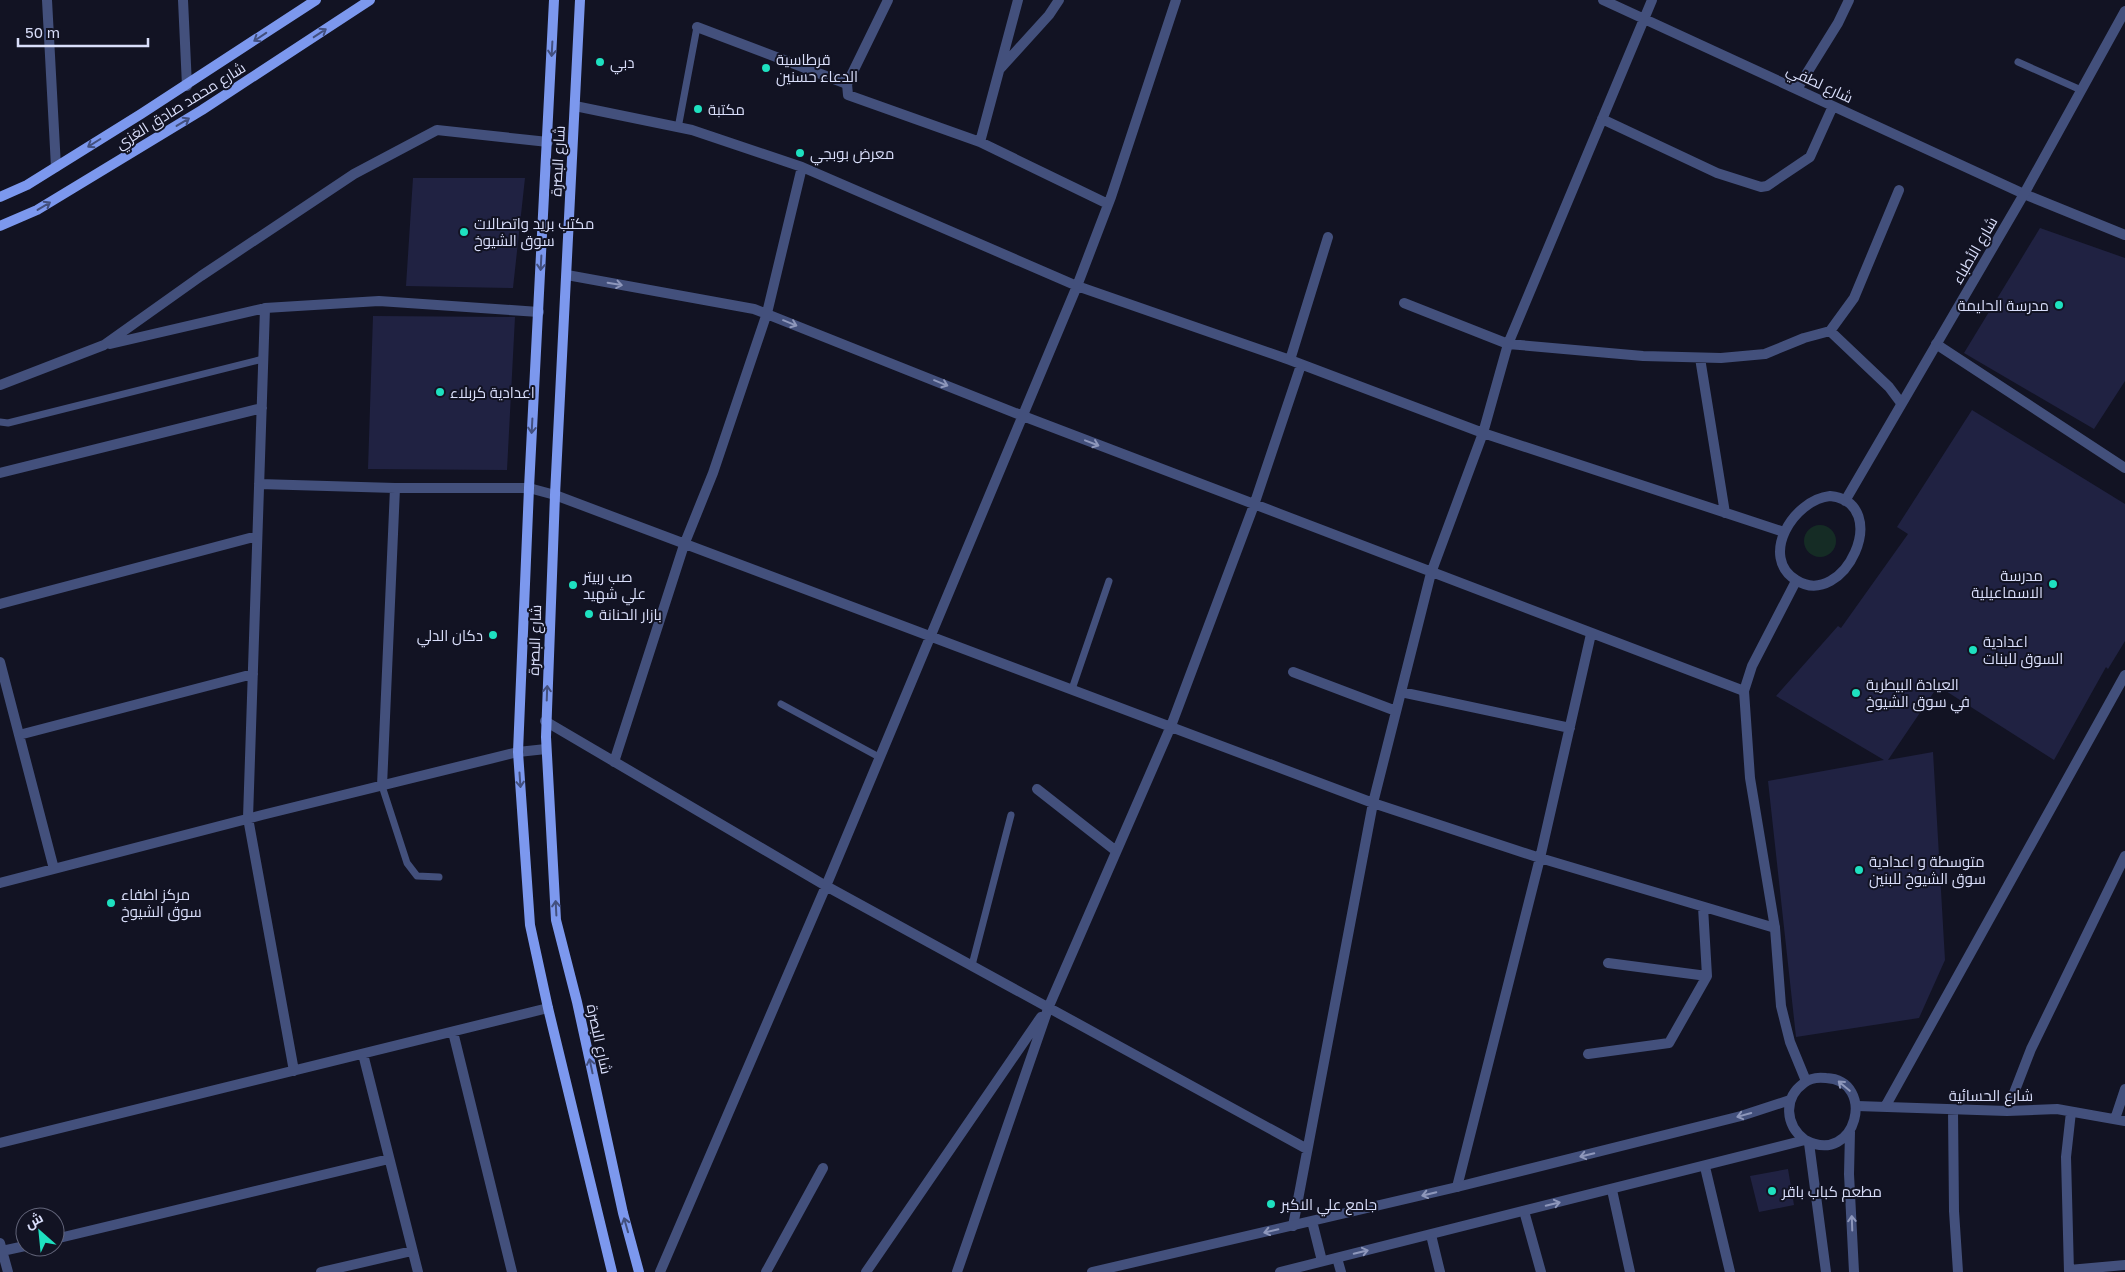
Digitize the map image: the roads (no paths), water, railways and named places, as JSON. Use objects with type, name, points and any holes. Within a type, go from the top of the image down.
[{"type":"main road","name":"شارع محمد صادق الغزي","points":[[0,197],[27,185],[187,86],[316,0]]},
{"type":"main road","name":"شارع محمد صادق الغزي","points":[[0,226],[36,210],[202,110],[370,0]]},
{"type":"main road","name":"شارع البصرة","points":[[554,0],[529,488],[518,752],[530,925],[548,1008],[612,1272]]},
{"type":"main road","name":"شارع البصرة","points":[[580,0],[555,495],[545,721],[546,749],[556,920],[623,1213],[639,1272]]},
{"type":"street","points":[[47,0],[56,167]]},
{"type":"street","points":[[183,0],[187,86]]},
{"type":"street","points":[[888,0],[847,84],[848,95],[980,142],[1108,204]]},
{"type":"street","points":[[980,142],[1018,0]]},
{"type":"street","points":[[998,72],[1049,14],[1058,0]]},
{"type":"street","points":[[660,1272],[826,886],[929,635],[1077,286],[1108,204],[1176,0]]},
{"type":"street","name":"شارع لطفي","points":[[1603,0],[2024,194],[2125,234]]},
{"type":"street","points":[[1292,1226],[1373,803],[1431,573],[1483,433],[1508,344],[1652,0]]},
{"type":"street","points":[[1797,89],[1838,23],[1849,0]]},
{"type":"street","name":"شارع الأطباء","points":[[1845,501],[2024,194],[2125,12]]},
{"type":"street","points":[[697,27],[847,84]]},
{"type":"street","points":[[575,106],[678,128],[802,167],[1077,286],[1290,360],[1483,433],[1784,532]]},
{"type":"street","points":[[1602,118],[1717,173],[1761,187],[1767,186],[1810,157],[1833,106]]},
{"type":"street","points":[[104,346],[209,271],[354,174],[436,130],[548,142]]},
{"type":"street","points":[[614,762],[684,545],[713,473],[767,314],[802,167]]},
{"type":"street","points":[[1404,303],[1508,344],[1643,356],[1721,358],[1765,354],[1804,338],[1830,331],[1854,298],[1899,190]]},
{"type":"street","points":[[1290,360],[1328,236]]},
{"type":"street","points":[[567,275],[754,309],[1023,416],[1744,691]]},
{"type":"street","points":[[0,386],[104,346],[265,308],[379,301],[539,312]]},
{"type":"street","points":[[265,308],[248,818],[294,1071]]},
{"type":"street","points":[[1830,331],[1889,387],[1901,403]]},
{"type":"street","points":[[1936,344],[2125,468]]},
{"type":"street","points":[[1700,358],[1725,513]]},
{"type":"street","points":[[957,1272],[1049,1006],[1171,726],[1254,505],[1301,365]]},
{"type":"street","points":[[0,473],[262,408]]},
{"type":"street","points":[[259,484],[396,488],[529,488],[555,495],[1373,803],[1540,858],[1775,928]]},
{"type":"street","points":[[382,786],[396,488]]},
{"type":"street","points":[[1830,496],[1845,501],[1853,508],[1860,522],[1859,544],[1852,560],[1841,573],[1828,582],[1812,585],[1796,581],[1785,570],[1782,559],[1781,549],[1784,532],[1796,513],[1809,502],[1830,496]]},
{"type":"street","points":[[0,604],[257,536]]},
{"type":"street","points":[[1796,581],[1752,666],[1744,691],[1750,778],[1775,928],[1780,1006],[1790,1042],[1806,1081]]},
{"type":"street","points":[[1457,1187],[1540,858],[1591,634]]},
{"type":"street","points":[[0,662],[54,868]]},
{"type":"street","points":[[1293,672],[1396,711]]},
{"type":"street","points":[[19,735],[253,674]]},
{"type":"street","points":[[1885,1107],[2124,679]]},
{"type":"street","points":[[1401,692],[1570,728]]},
{"type":"street","points":[[545,721],[826,886],[1049,1006],[1307,1149]]},
{"type":"street","points":[[0,883],[248,818],[518,752],[546,749]]},
{"type":"street","points":[[1037,789],[1116,851]]},
{"type":"street","points":[[2006,1111],[2031,1049],[2125,856]]},
{"type":"street","points":[[1588,1054],[1669,1043],[1707,976],[1703,907]]},
{"type":"street","points":[[1608,963],[1707,976]]},
{"type":"street","points":[[866,1272],[1049,1006]]},
{"type":"street","points":[[0,1143],[548,1008]]},
{"type":"street","points":[[453,1032],[512,1272]]},
{"type":"street","points":[[363,1054],[418,1272]]},
{"type":"street","points":[[1818,1077],[1832,1078],[1844,1084],[1852,1094],[1856,1106],[1856,1120],[1850,1132],[1841,1140],[1831,1144],[1820,1145],[1807,1142],[1798,1135],[1789,1118],[1788,1109],[1796,1089],[1806,1081],[1818,1077]]},
{"type":"street","points":[[2120,1120],[2125,1089]]},
{"type":"street","points":[[1092,1272],[1457,1187],[1740,1116],[1790,1100]]},
{"type":"street","name":"شارع الحسائية","points":[[1856,1106],[2006,1111],[2057,1109],[2120,1120]]},
{"type":"street","points":[[1952,1110],[1958,1272]]},
{"type":"street","points":[[2072,1112],[2066,1157],[2069,1271],[2125,1265]]},
{"type":"street","points":[[1850,1132],[1849,1174],[1854,1272]]},
{"type":"street","points":[[1280,1272],[1807,1142]]},
{"type":"street","points":[[1807,1142],[1826,1272]]},
{"type":"street","points":[[65,1237],[389,1159]]},
{"type":"street","points":[[1704,1167],[1730,1272]]},
{"type":"street","points":[[766,1272],[823,1168]]},
{"type":"street","points":[[1612,1190],[1630,1272]]},
{"type":"street","points":[[1524,1211],[1541,1272]]},
{"type":"street","points":[[1312,1221],[1322,1261]]},
{"type":"street","points":[[1431,1235],[1440,1272]]},
{"type":"street","points":[[8,1272],[1,1247],[15,1246]]},
{"type":"street","points":[[321,1272],[412,1251]]},
{"type":"street","points":[[1337,1258],[1341,1272]]},
{"type":"lane","points":[[678,128],[697,27]]},
{"type":"lane","points":[[2018,62],[2081,90]]},
{"type":"lane","points":[[0,422],[8,423],[264,359]]},
{"type":"lane","points":[[1072,689],[1109,581]]},
{"type":"lane","points":[[781,704],[879,757]]},
{"type":"lane","points":[[382,786],[407,863],[417,876],[439,877]]},
{"type":"lane","points":[[972,965],[1011,815]]},
{"type":"place","name":"دبي","points":[[600,62]]},
{"type":"place","name":"قرطاسية الدعاء حسنين","points":[[766,68]]},
{"type":"place","name":"مكتبة","points":[[698,109]]},
{"type":"place","name":"معرض بوبجي","points":[[800,153]]},
{"type":"place","name":"مكتب بريد واتصالات سوق الشيوخ","points":[[464,232]]},
{"type":"place","name":"مدرسة الحليمة","points":[[2059,305]]},
{"type":"place","name":"اعدادية كربلاء","points":[[440,392]]},
{"type":"place","name":"مدرسة الاسماعيلية","points":[[2053,584]]},
{"type":"place","name":"صب ربيتر علي شهيد","points":[[573,585]]},
{"type":"place","name":"بازار الحنانة","points":[[589,614]]},
{"type":"place","name":"دكان الدلي","points":[[493,635]]},
{"type":"place","name":"اعدادية السوق للبنات","points":[[1973,650]]},
{"type":"place","name":"العيادة البيطرية في سوق الشيوخ","points":[[1856,693]]},
{"type":"place","name":"متوسطة و اعدادية سوق الشيوخ للبنين","points":[[1859,870]]},
{"type":"place","name":"مركز اطفاء سوق الشيوخ","points":[[111,903]]},
{"type":"place","name":"مطعم كباب باقر","points":[[1772,1191]]},
{"type":"place","name":"جامع علي الاكبر","points":[[1271,1204]]}]
